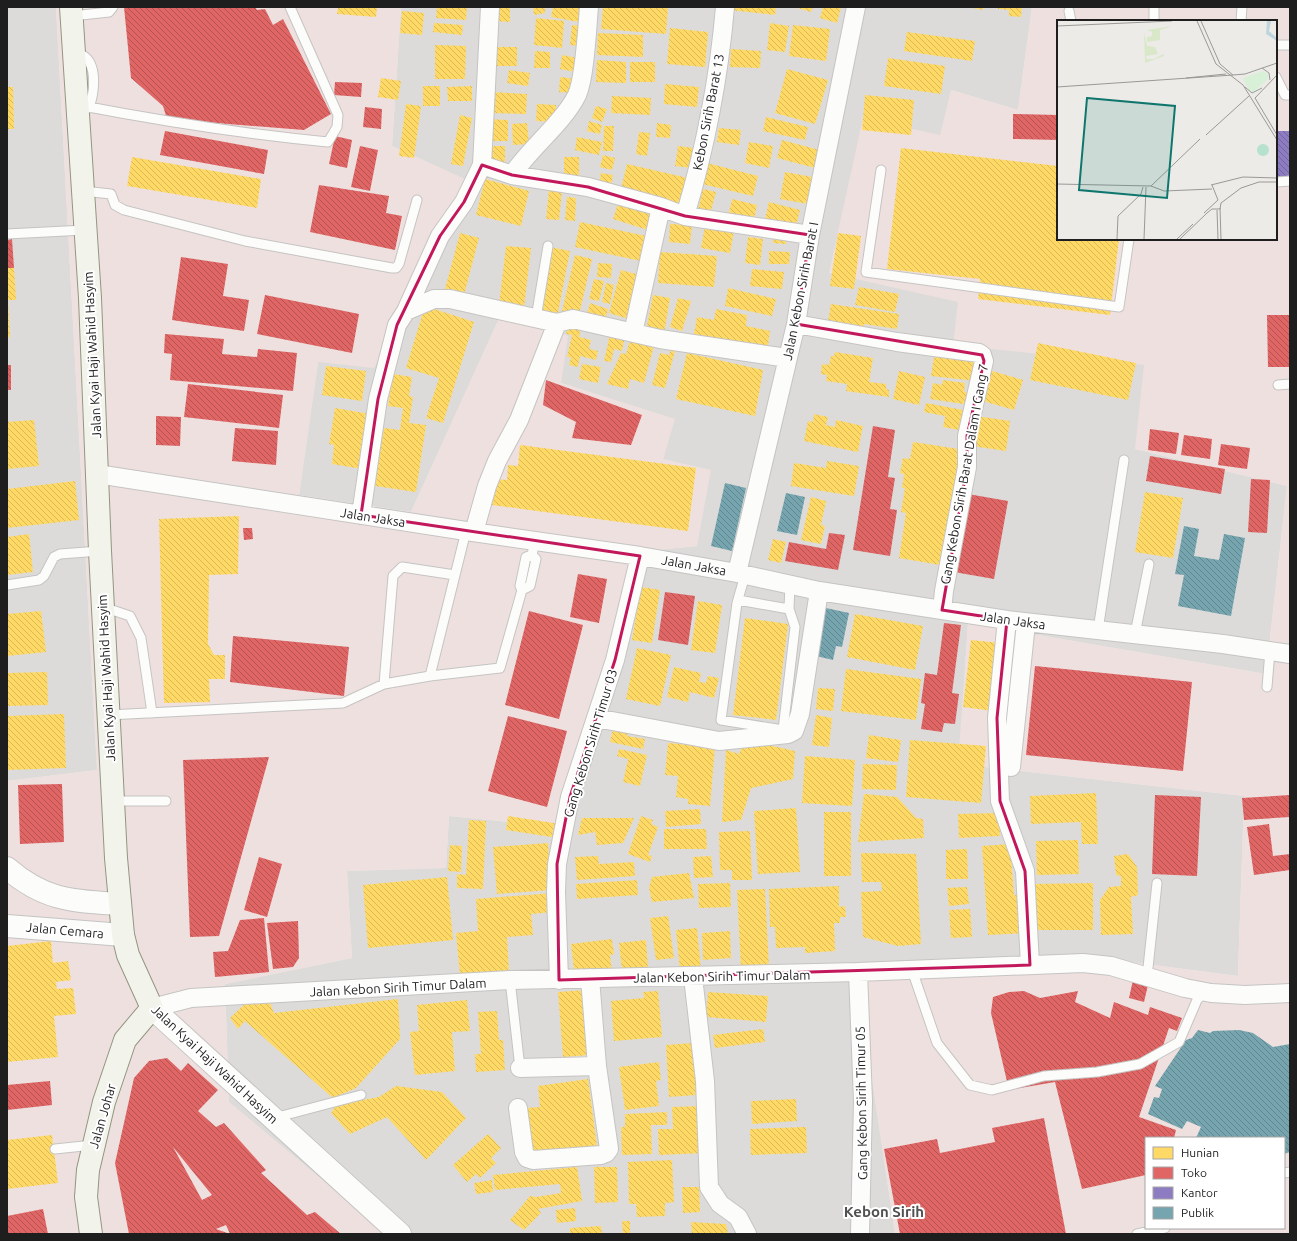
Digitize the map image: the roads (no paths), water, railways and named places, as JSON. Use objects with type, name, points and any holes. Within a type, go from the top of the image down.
[{"type":"main road","name":"Jalan Kyai Haji Wahid Hasyim","points":[[72,11],[74,53],[83,106],[83,191],[98,474],[108,715],[120,904],[123,935],[132,966],[152,1008]]},
{"type":"main road","name":"Jalan Johar","points":[[91,1234],[86,1197],[93,1144],[104,1102],[125,1040],[152,1008]]},
{"type":"street","points":[[361,515],[378,399],[397,325],[406,311],[440,236],[464,202],[482,165],[490,7]]},
{"type":"street","points":[[512,175],[521,162],[556,122],[577,95],[581,83],[589,7]]},
{"type":"street","name":"Kebon Sirih Barat 13","points":[[685,216],[706,131],[723,28],[724,7]]},
{"type":"street","name":"Jalan Kebon Sirih Barat I","points":[[741,574],[787,358],[798,325],[810,235],[856,7]]},
{"type":"street","points":[[482,165],[512,175],[588,187],[661,207],[685,216],[810,235]]},
{"type":"street","points":[[633,333],[661,207]]},
{"type":"street","points":[[406,311],[434,299],[450,299],[557,324],[573,319],[660,339],[787,358]]},
{"type":"street","points":[[470,532],[497,461],[522,413],[557,324]]},
{"type":"street","name":"Gang Kebon Sirih Barat Dalam I Gang 7","points":[[798,325],[897,342],[980,353],[983,357],[984,361],[967,436],[967,467],[944,591],[942,610]]},
{"type":"street","name":"Jalan Jaksa","points":[[98,474],[470,532],[534,548],[640,556],[741,574],[819,591],[1026,623],[1135,634],[1290,654]]},
{"type":"street","name":"Gang Kebon Sirih Timur 03","points":[[559,980],[556,892],[557,864],[570,797],[615,660],[640,556]]},
{"type":"street","points":[[596,718],[719,741],[788,734],[794,731],[800,714],[819,591]]},
{"type":"street","points":[[1007,620],[997,718],[1000,801],[1025,871],[1030,965]]},
{"type":"street","points":[[1011,767],[1026,623]]},
{"type":"street","points":[[7,868],[32,887],[58,897],[75,901],[120,904]]},
{"type":"street","name":"Jalan Cemara","points":[[7,926],[123,935]]},
{"type":"street","name":"Jalan Kebon Sirih Timur Dalam","points":[[152,1008],[191,998],[510,980],[693,977],[1083,963],[1111,966],[1185,988],[1204,992],[1245,995],[1290,993]]},
{"type":"street","name":"Gang Kebon Sirih Timur 05","points":[[858,972],[863,1101],[860,1234]]},
{"type":"street","points":[[693,977],[705,1081],[709,1186],[720,1204],[738,1217],[747,1234]]},
{"type":"street","points":[[518,1108],[524,1152],[527,1158],[533,1160],[602,1155],[606,1153],[608,1149],[597,1066],[590,978]]},
{"type":"street","name":"Jalan Kyai Haji Wahid Hasyim","points":[[152,1008],[400,1234]]},
{"type":"street","points":[[520,1068],[597,1066]]},
{"type":"lane","points":[[72,11],[109,12],[113,7]]},
{"type":"lane","points":[[83,106],[255,135],[328,142],[337,127],[338,115],[290,7]]},
{"type":"lane","points":[[1154,7],[1154,20]]},
{"type":"lane","points":[[1241,20],[1242,7]]},
{"type":"lane","points":[[1069,11],[1071,20]]},
{"type":"lane","points":[[1277,45],[1290,45]]},
{"type":"lane","points":[[1277,79],[1284,95],[1290,95]]},
{"type":"lane","points":[[881,170],[866,272],[1119,307],[1129,240]]},
{"type":"lane","points":[[1277,182],[1290,181]]},
{"type":"lane","points":[[83,191],[111,194],[115,205],[124,210],[245,241],[392,268],[396,268],[399,264],[417,200]]},
{"type":"lane","points":[[7,234],[85,230]]},
{"type":"lane","points":[[536,318],[548,246]]},
{"type":"lane","points":[[1278,385],[1290,384]]},
{"type":"lane","points":[[1098,630],[1124,460]]},
{"type":"lane","points":[[430,676],[455,575],[470,532]]},
{"type":"lane","points":[[108,715],[343,703],[384,684],[430,676],[500,668],[522,590],[530,586],[536,559],[534,548]]},
{"type":"lane","points":[[7,585],[39,580],[44,576],[54,557],[60,554],[100,551]]},
{"type":"lane","points":[[1135,634],[1150,564]]},
{"type":"lane","points":[[384,684],[393,576],[402,567],[455,575]]},
{"type":"lane","points":[[741,574],[730,644],[721,720],[733,723],[783,730],[795,627],[789,609],[790,584]]},
{"type":"lane","points":[[738,600],[789,609]]},
{"type":"lane","points":[[103,607],[130,616],[142,638],[152,712]]},
{"type":"lane","points":[[1267,687],[1270,651]]},
{"type":"lane","points":[[113,801],[166,801]]},
{"type":"lane","points":[[1147,977],[1157,883]]},
{"type":"lane","points":[[912,970],[937,1043],[970,1085],[992,1090],[1044,1076],[1098,1072],[1140,1064],[1179,1042],[1197,1000],[1204,992]]},
{"type":"lane","points":[[510,980],[520,1068]]},
{"type":"lane","points":[[273,1118],[361,1095]]},
{"type":"lane","points":[[55,1149],[93,1144]]},
{"type":"lane","points":[[1137,1234],[1160,1229]]},
{"type":"district","name":"Kebon Sirih","points":[[884,1211]]}]
